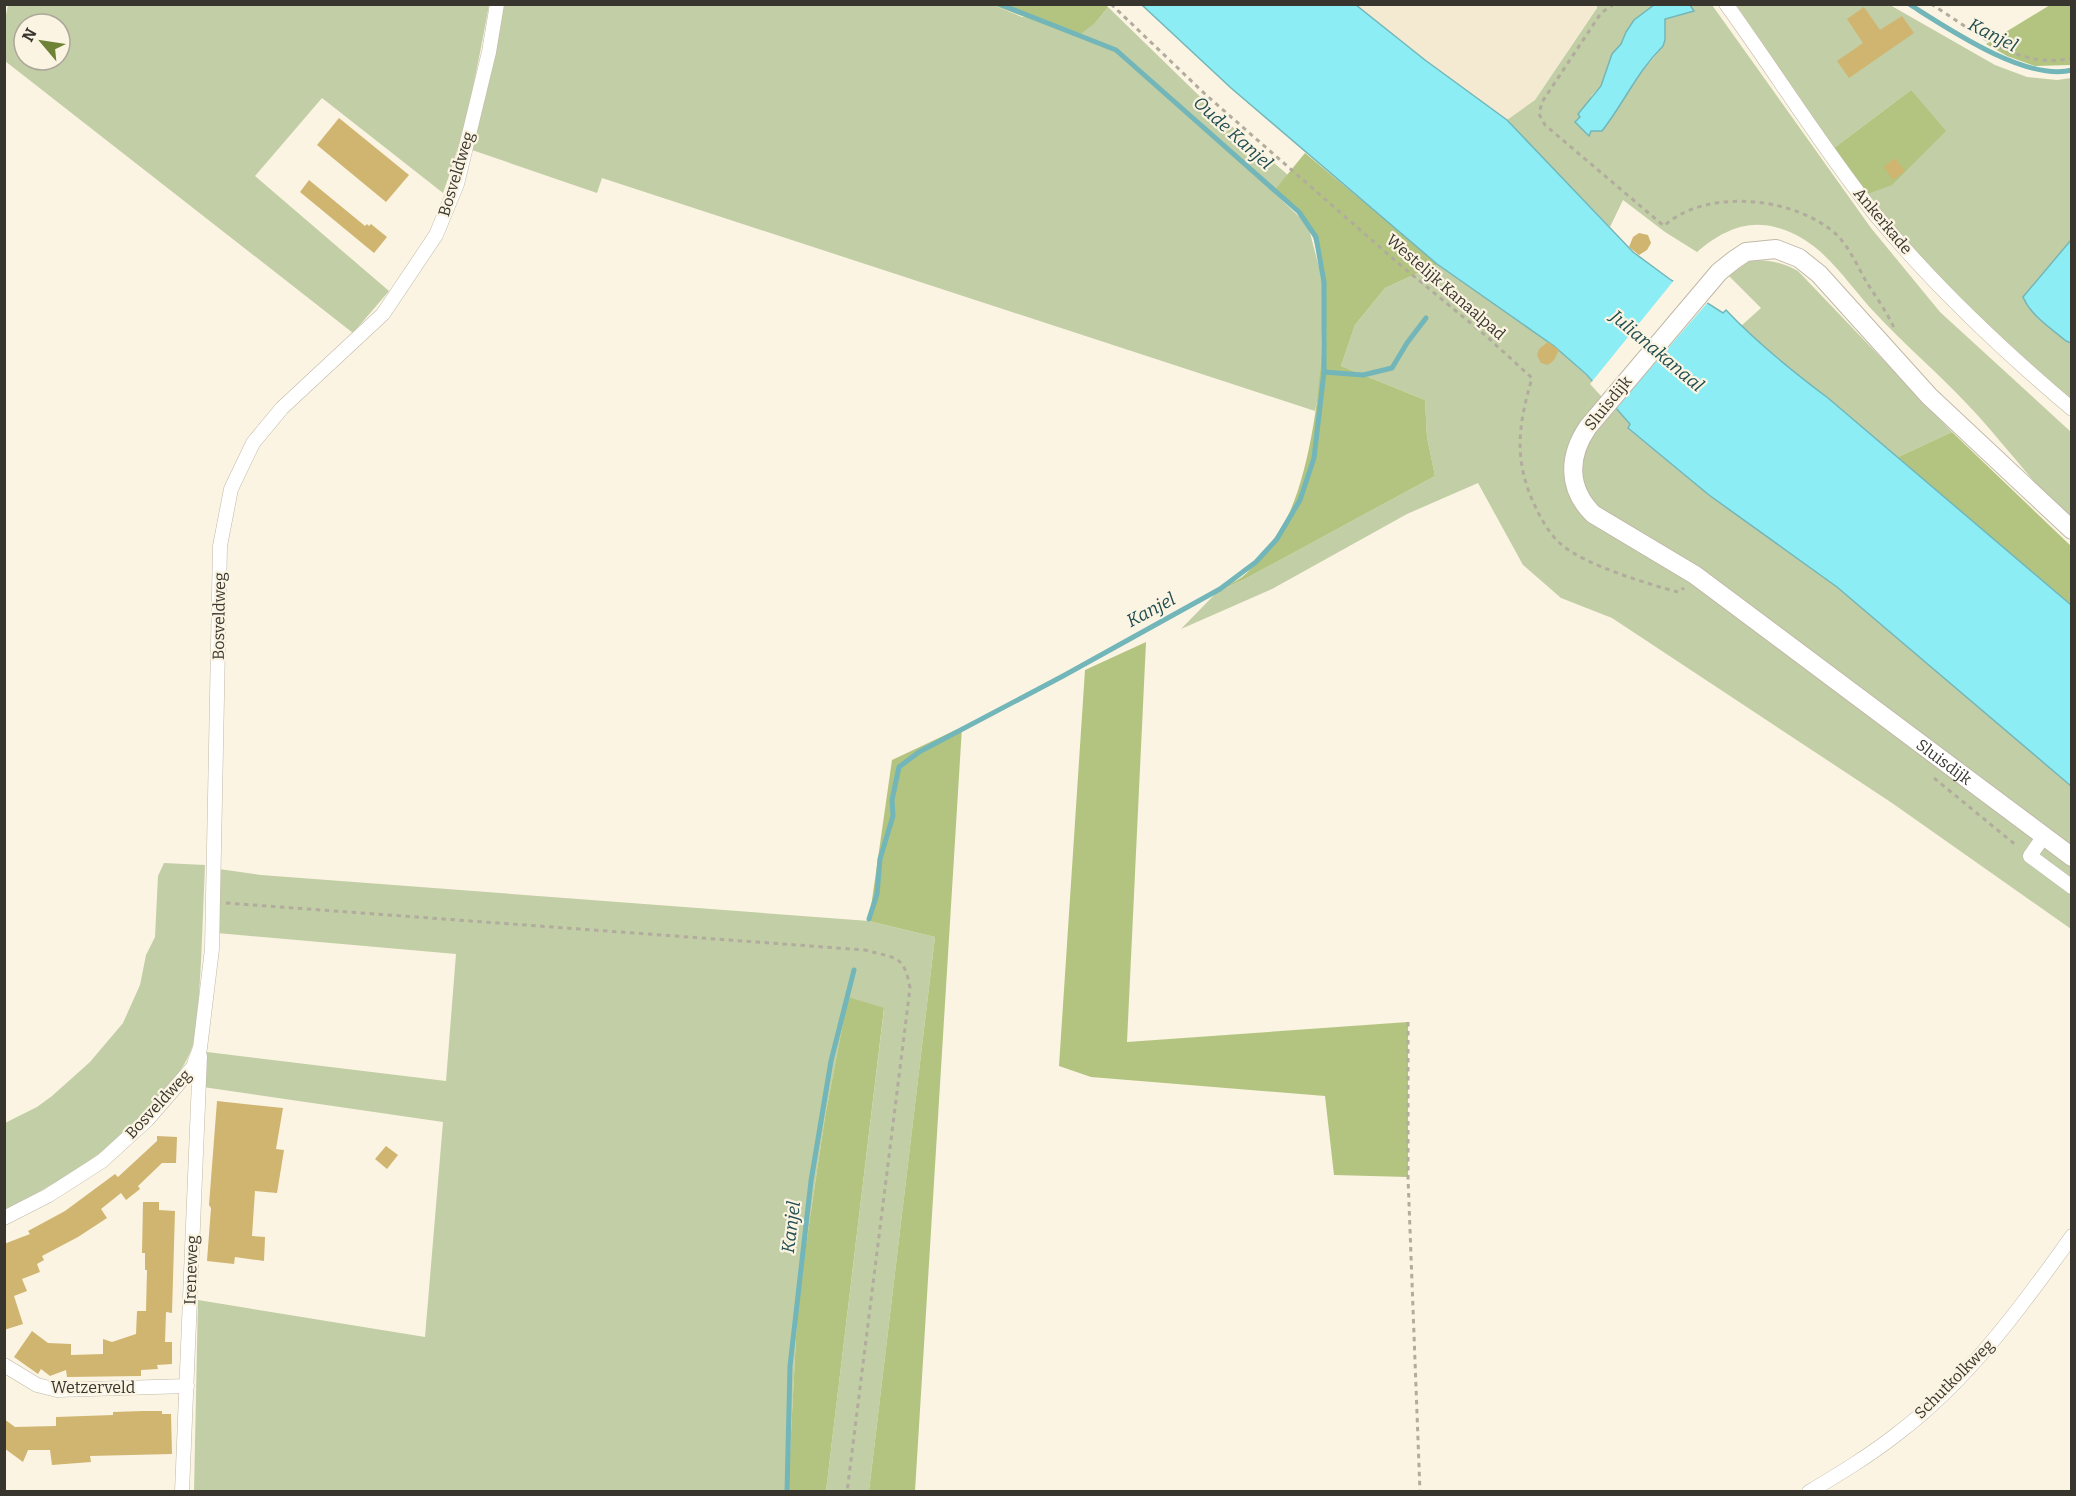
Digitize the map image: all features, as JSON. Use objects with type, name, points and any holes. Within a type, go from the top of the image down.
[{"type":"street","name":"Bosveldweg","points":[[4,1218],[49,1195],[102,1161],[147,1120],[193,1067],[200,1048],[212,949],[220,546],[231,489],[253,443],[274,417],[383,314],[436,235],[457,184],[489,52],[498,4]]},
{"type":"street","name":"Ankerkade","points":[[1726,4],[1833,159],[1875,213],[1925,271],[2018,363],[2072,409]]},
{"type":"street","name":"Sluisdijk","points":[[2072,530],[1929,396],[1809,265],[1776,249],[1746,252],[1719,272],[1588,427],[1579,439],[1575,451],[1572,475],[1580,497],[1593,514],[1695,575],[2072,857]]},
{"type":"street","points":[[2044,836],[2030,856],[2072,887]]},
{"type":"street","name":"Ireneweg","points":[[182,1491],[200,1048]]},
{"type":"street","name":"Schutkolkweg","points":[[1809,1491],[1856,1464],[1899,1433],[1953,1383],[1988,1347],[2030,1296],[2072,1236]]},
{"type":"street","name":"Wetzerveld","points":[[4,1365],[37,1385],[57,1390],[187,1386]]},
{"type":"path","name":"Westelijk Kanaalpad","points":[[1111,4],[1206,95],[1532,378],[1523,407],[1519,436],[1521,470],[1538,512],[1562,545],[1593,562],[1648,584],[1678,592],[1684,588]]},
{"type":"path","points":[[1614,4],[1601,12],[1542,102],[1539,114],[1545,125],[1664,226],[1673,217],[1687,211],[1723,202],[1742,201],[1777,205],[1818,222],[1845,244],[1895,329],[1896,335]]},
{"type":"path","points":[[1931,4],[1982,38],[2008,50],[2048,61],[2072,58]]},
{"type":"path","points":[[213,902],[865,950],[898,959],[907,970],[910,988],[847,1491]]},
{"type":"path","points":[[1408,1022],[1408,1177],[1420,1491]]},
{"type":"shaded area","points":[[1597,4],[1535,100],[1507,120],[1425,60],[1356,5]]},
{"type":"green space","points":[[1788,4],[1890,5],[1995,65],[2027,77],[2057,80],[2071,78],[2071,240],[2023,297],[2036,316],[2071,343],[2071,404],[1938,279],[1868,194],[1892,184],[1911,90],[1834,148],[1736,5],[1782,6]]},
{"type":"green space","points":[[8,5],[489,5],[464,124],[443,193],[322,98],[255,176],[389,291],[353,333],[19,72],[72,72],[72,12],[12,12],[12,66],[5,61],[5,20]]},
{"type":"green space","points":[[502,5],[993,5],[1022,17],[1096,22],[1108,7],[1221,117],[1288,175],[1273,192],[1308,225],[1320,271],[1323,300],[1320,385],[1315,411],[602,178],[597,193],[472,150],[495,56]]},
{"type":"green space","points":[[993,5],[1106,5],[1108,7],[1096,22],[1077,37]]},
{"type":"green space","points":[[1597,5],[1654,5],[1634,20],[1621,44],[1612,54],[1601,86],[1591,96],[1591,131],[1595,130],[1663,46],[1665,19],[1694,11],[1690,5],[1712,5],[1871,228],[1940,312],[2071,432],[2071,521],[1968,405],[1899,338],[1832,263],[1807,241],[1775,227],[1743,226],[1714,239],[1697,252],[1665,232],[1623,200],[1610,227],[1507,120],[1535,100]]},
{"type":"green space","points":[[2050,5],[2071,5],[2071,65],[2035,66],[2007,56],[1986,44]]},
{"type":"green space","points":[[1911,90],[1946,131],[1892,185],[1868,194],[1834,148]]},
{"type":"green space","points":[[1305,153],[1438,264],[1385,288],[1355,325],[1341,366],[1425,400],[1427,437],[1435,476],[1245,579],[1218,591],[1242,577],[1270,544],[1284,523],[1296,496],[1306,461],[1320,376],[1322,291],[1317,255],[1309,227],[1302,217],[1273,192]]},
{"type":"green space","points":[[1751,260],[1775,262],[1798,271],[1952,432],[1896,458],[1760,343],[1741,326],[1761,308],[1729,276]]},
{"type":"green space","points":[[1438,264],[1554,346],[1587,376],[1630,424],[1628,429],[1709,495],[1837,587],[2071,786],[2071,929],[1892,803],[1612,618],[1561,598],[1523,565],[1478,483],[1407,514],[1272,589],[1181,629],[1218,591],[1245,579],[1435,476],[1427,437],[1425,400],[1341,366],[1355,325],[1385,288]]},
{"type":"green space","points":[[1952,432],[2071,546],[2071,605],[1896,458]]},
{"type":"green space","points":[[1146,642],[1127,1042],[1408,1022],[1408,1177],[1334,1175],[1325,1096],[1091,1077],[1059,1066],[1085,670]]},
{"type":"green space","points":[[962,727],[915,1491],[869,1491],[935,937],[869,921],[892,760]]},
{"type":"green space","points":[[164,863],[205,865],[199,996],[195,1037],[187,1059],[147,1112],[110,1145],[50,1186],[5,1210],[5,1123],[37,1107],[52,1096],[90,1062],[123,1023],[140,985],[146,955],[155,937],[158,876]]},
{"type":"green space","points":[[219,869],[261,875],[869,921],[935,937],[869,1491],[826,1491],[884,1009],[848,998],[825,1117],[798,1299],[788,1491],[194,1492],[198,1300],[425,1337],[443,1122],[203,1087],[207,1052],[446,1081],[456,954],[217,933]]},
{"type":"green space","points":[[848,997],[884,1008],[826,1491],[788,1491],[798,1299],[825,1117]]},
{"type":"water","name":"Julianakanaal","points":[[1142,5],[1356,5],[1425,60],[1507,120],[1633,252],[1671,280],[1723,313],[1726,310],[1775,356],[1828,398],[2071,605],[2071,786],[1837,587],[1709,495],[1628,428],[1630,424],[1587,375],[1554,346],[1437,264],[1231,88]]},
{"type":"water","points":[[1654,5],[1690,5],[1694,11],[1665,19],[1663,46],[1645,67],[1602,131],[1591,131],[1589,136],[1575,122],[1580,117],[1578,114],[1601,86],[1612,54],[1621,44],[1634,20]]},
{"type":"water","points":[[2071,240],[2071,343],[2036,316],[2023,297]]},
{"type":"pier","points":[[1675,279],[1709,301],[1614,410],[1590,384]]},
{"type":"building","points":[[1864,7],[1880,30],[1902,16],[1914,33],[1849,78],[1837,61],[1863,43],[1847,19]]},
{"type":"building","points":[[339,118],[409,175],[386,202],[317,145]]},
{"type":"building","points":[[1895,158],[1905,171],[1893,180],[1884,167]]},
{"type":"building","points":[[309,180],[365,226],[371,224],[387,237],[374,253],[300,192]]},
{"type":"building","points":[[1639,233],[1648,235],[1651,243],[1647,250],[1639,255],[1629,247],[1633,237]]},
{"type":"building","points":[[1548,342],[1559,350],[1554,360],[1548,365],[1541,363],[1537,355],[1539,349]]},
{"type":"building","points":[[217,1101],[283,1108],[276,1149],[284,1150],[277,1193],[255,1191],[252,1236],[265,1237],[264,1261],[235,1257],[234,1264],[207,1261]]},
{"type":"building","points":[[157,1136],[177,1137],[176,1163],[162,1163],[138,1186],[140,1189],[126,1200],[121,1193],[101,1209],[107,1218],[42,1256],[44,1260],[37,1264],[40,1272],[22,1279],[27,1291],[14,1296],[23,1324],[4,1330],[4,1244],[30,1234],[28,1231],[65,1211],[115,1174],[118,1177],[157,1141]]},
{"type":"building","points":[[386,1146],[398,1155],[387,1169],[375,1159]]},
{"type":"building","points":[[143,1202],[159,1202],[159,1210],[175,1211],[172,1313],[166,1312],[165,1342],[172,1342],[172,1364],[157,1365],[158,1369],[141,1370],[141,1376],[67,1377],[66,1370],[50,1376],[41,1369],[38,1374],[14,1357],[32,1331],[48,1343],[71,1344],[71,1355],[103,1354],[103,1339],[112,1342],[136,1334],[137,1311],[146,1311],[147,1270],[145,1270],[145,1253],[142,1253]]},
{"type":"building","points":[[162,1411],[162,1414],[171,1414],[172,1454],[90,1456],[91,1462],[52,1465],[50,1450],[28,1450],[23,1462],[4,1448],[4,1419],[15,1427],[56,1426],[56,1417]]},
{"type":"waterway","name":"Kanjel","points":[[869,919],[877,894],[880,859],[893,816],[892,800],[899,767],[919,752],[1220,589],[1256,562],[1277,539],[1300,500],[1314,458],[1324,372],[1324,282],[1316,237],[1299,212],[1116,50],[999,4]]},
{"type":"waterway","name":"Kanjel","points":[[1909,4],[1965,39],[2010,61],[2053,72],[2072,70]]},
{"type":"waterway","name":"Kanjel","points":[[1324,372],[1363,375],[1392,368],[1426,318]]},
{"type":"waterway","name":"Kanjel","points":[[787,1492],[790,1366],[811,1181],[831,1061],[854,970]]},
{"type":"water label","name":"Oude Kanjel","points":[[1233,133]]}]
